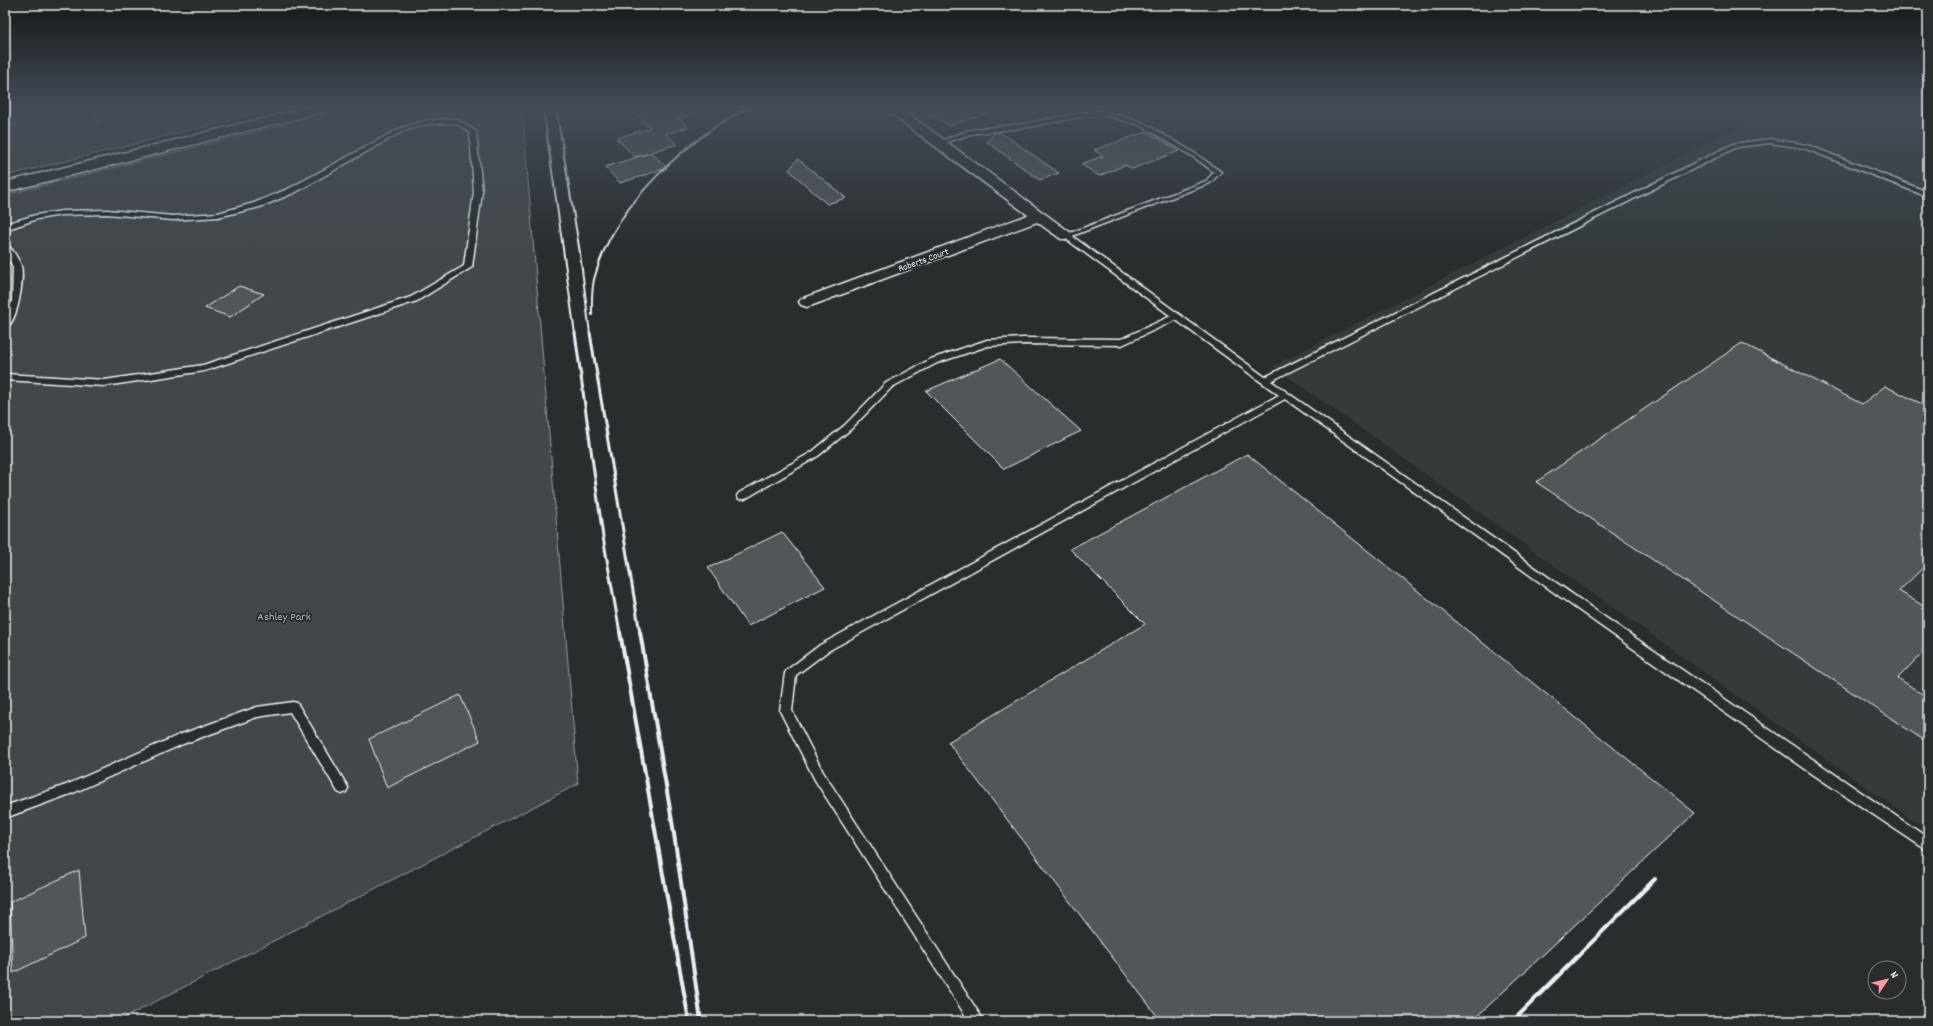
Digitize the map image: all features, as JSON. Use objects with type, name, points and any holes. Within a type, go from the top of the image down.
[{"type":"main road","points":[[5,187],[133,155]]},
{"type":"street","points":[[956,155],[1066,236]]},
{"type":"street","name":"Roberts Court","points":[[807,302],[1039,216]]},
{"type":"lane","points":[[5,231],[8,226],[22,221],[62,212],[108,212],[173,218],[218,215],[257,205],[293,190],[356,155]]},
{"type":"lane","points":[[5,378],[105,383],[204,368],[414,299],[468,267],[478,192],[474,155]]},
{"type":"lane","points":[[1066,236],[1208,182],[1218,172],[1194,155]]},
{"type":"lane","points":[[1264,382],[1715,155]]},
{"type":"lane","points":[[1827,155],[1928,195]]},
{"type":"lane","points":[[1066,236],[1264,382],[1747,724],[1928,845]]},
{"type":"lane","points":[[5,246],[17,267],[16,302],[5,325]]},
{"type":"lane","points":[[742,496],[815,454],[848,427],[889,385],[934,361],[987,343],[1023,341],[1122,342],[1176,317]]},
{"type":"lane","points":[[976,1021],[819,776],[786,711],[791,673],[824,648],[1284,396]]},
{"type":"lane","points":[[5,812],[69,790],[179,740],[257,712],[293,707],[342,788]]},
{"type":"shaded area","points":[[1685,155],[1928,155],[1928,831],[1273,366]]},
{"type":"green space","points":[[5,155],[90,155],[5,176]]},
{"type":"green space","name":"Ashley Park","points":[[165,155],[526,155],[578,784],[118,1021],[5,1021],[5,195]]},
{"type":"building","points":[[633,155],[643,155],[635,157]]},
{"type":"building","points":[[644,155],[654,155],[667,168],[620,183],[605,167]]},
{"type":"building","points":[[1005,155],[1033,155],[1059,173],[1040,180]]},
{"type":"building","points":[[1101,155],[1169,155],[1132,169],[1125,165],[1099,176],[1081,164],[1103,156]]},
{"type":"building","points":[[798,159],[846,198],[827,204],[789,170]]},
{"type":"building","points":[[239,286],[264,294],[230,317],[205,308]]},
{"type":"building","points":[[1742,343],[1862,404],[1885,386],[1928,407],[1928,563],[1899,591],[1928,609],[1928,647],[1898,678],[1928,698],[1928,743],[1536,482]]},
{"type":"building","points":[[1000,359],[1081,431],[1004,469],[926,391]]},
{"type":"building","points":[[1247,454],[1695,813],[1472,1021],[1161,1021],[948,742],[1145,624],[1070,549]]},
{"type":"building","points":[[782,532],[825,587],[748,626],[708,568]]},
{"type":"building","points":[[460,695],[480,741],[387,788],[369,739]]},
{"type":"building","points":[[79,870],[85,938],[13,973],[10,902]]},
{"type":"railway","points":[[550,155],[575,334]]},
{"type":"railway","points":[[564,155],[580,253],[590,334]]},
{"type":"railway","points":[[592,315],[592,295],[595,276],[605,250],[618,224],[656,177],[679,155]]},
{"type":"railway","points":[[575,333],[603,537],[620,633]]},
{"type":"railway","points":[[590,333],[640,633]]},
{"type":"railway","points":[[620,632],[689,1021]]},
{"type":"railway","points":[[640,632],[673,827],[701,1021]]},
{"type":"railway","points":[[1513,1021],[1655,879]]}]
